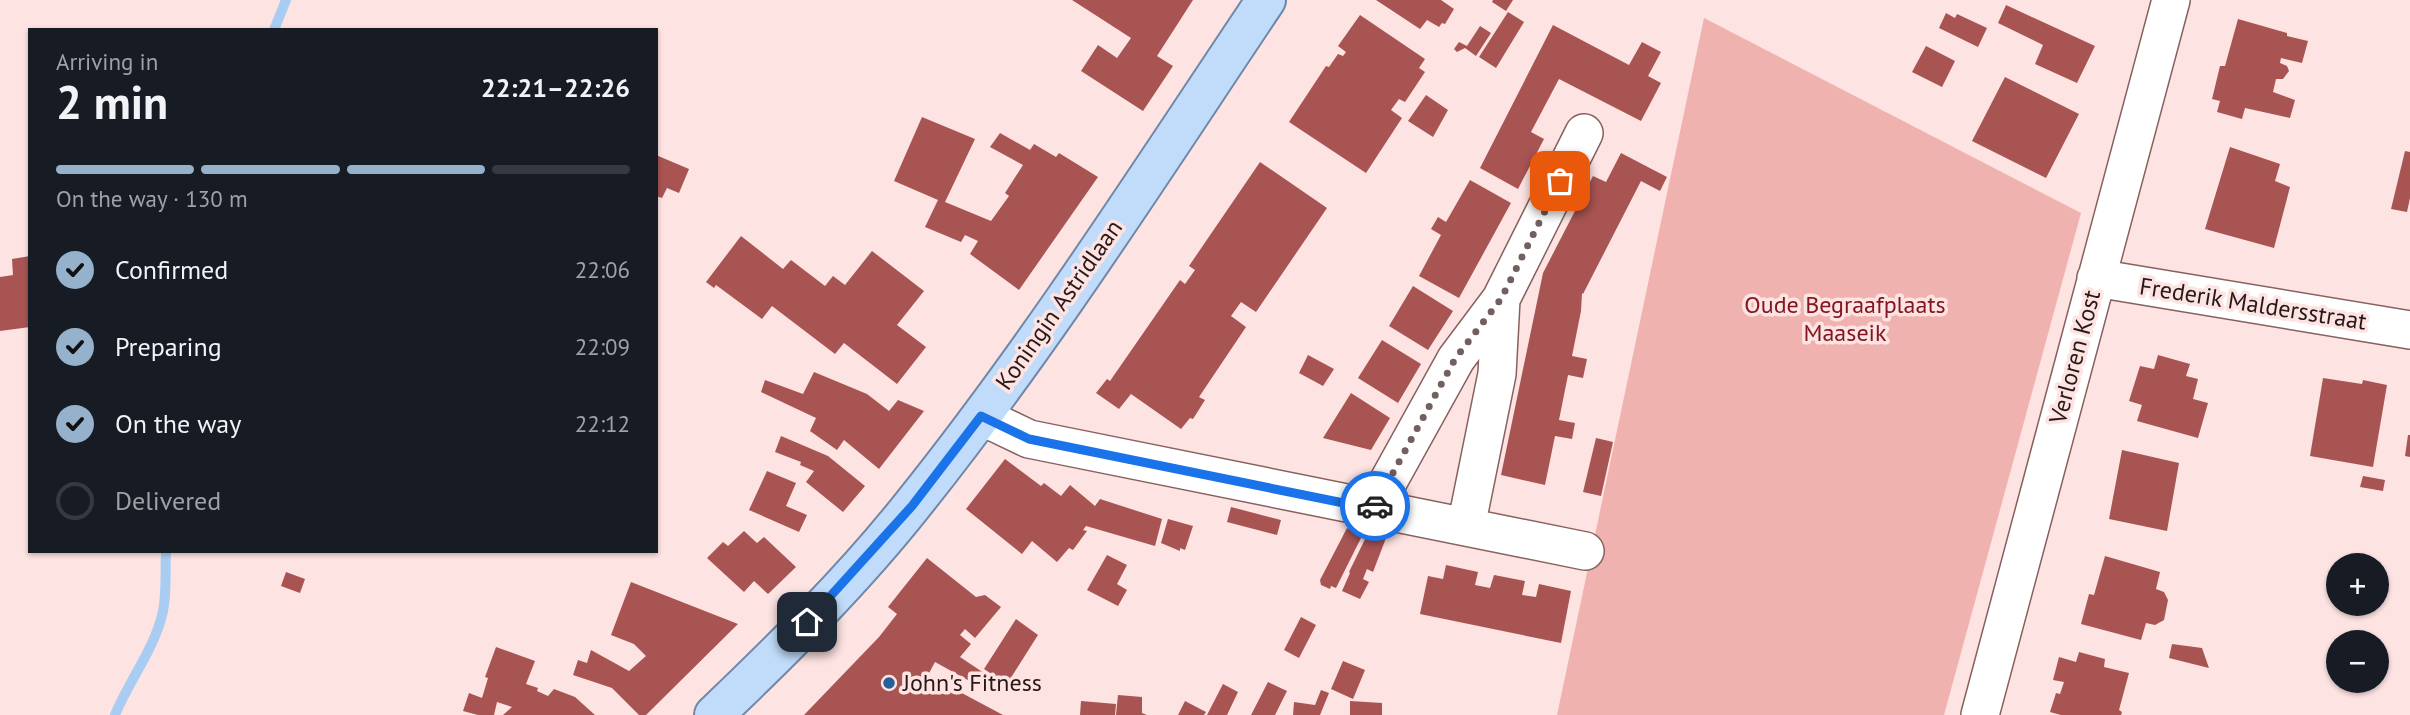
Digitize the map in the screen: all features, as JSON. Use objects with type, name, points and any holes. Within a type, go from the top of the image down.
[{"type":"main road","name":"Koningin Astridlaan","points":[[719,714],[912,506],[981,416],[1066,299],[1266,0]]},
{"type":"street","name":"Verloren Kost","points":[[1980,715],[2171,0]]},
{"type":"street","points":[[1373,509],[1455,359],[1501,299],[1584,133]]},
{"type":"street","name":"Frederik Maldersstraat","points":[[2096,278],[2410,330]]},
{"type":"street","points":[[1466,527],[1497,374],[1501,299]]},
{"type":"street","points":[[981,416],[1029,439],[1585,551]]},
{"type":"green space","name":"Oude Begraafplaats Maaseik","points":[[1704,18],[2081,213],[1944,715],[1557,715]]},
{"type":"building","points":[[1072,0],[1193,0],[1157,56],[1173,66],[1143,111],[1081,71],[1098,45],[1117,58],[1131,38]]},
{"type":"building","points":[[1376,0],[1441,0],[1454,9],[1445,24],[1442,23],[1439,27],[1427,20],[1420,29]]},
{"type":"building","points":[[1513,0],[1506,11],[1492,2]]},
{"type":"building","points":[[2006,5],[2095,46],[2077,83],[2035,64],[2043,45],[1998,23]]},
{"type":"building","points":[[1508,12],[1524,22],[1496,68],[1479,57]]},
{"type":"building","points":[[1946,13],[1955,18],[1957,14],[1987,28],[1978,47],[1939,28]]},
{"type":"building","points":[[1360,15],[1425,59],[1419,68],[1425,72],[1405,102],[1399,99],[1391,110],[1402,118],[1366,173],[1289,122],[1326,66],[1329,67],[1338,54],[1343,56],[1346,52],[1338,46]]},
{"type":"building","points":[[2238,19],[2308,41],[2302,63],[2281,58],[2280,63],[2287,66],[2289,71],[2283,79],[2276,79],[2273,92],[2295,100],[2290,118],[2245,108],[2242,119],[2217,112],[2220,101],[2212,99],[2220,66],[2225,66]]},
{"type":"building","points":[[1553,25],[1629,65],[1642,42],[1661,52],[1648,76],[1661,83],[1641,121],[1559,79],[1531,132],[1544,139],[1518,189],[1480,168]]},
{"type":"building","points":[[1480,26],[1491,33],[1476,56],[1465,48],[1457,52],[1454,49],[1459,42],[1467,46]]},
{"type":"building","points":[[1926,46],[1955,61],[1942,87],[1912,72]]},
{"type":"building","points":[[2005,77],[2079,114],[2046,178],[1972,141]]},
{"type":"building","points":[[1426,95],[1448,110],[1433,137],[1408,121]]},
{"type":"building","points":[[922,117],[975,139],[945,202],[991,221],[1009,196],[1005,193],[1023,165],[990,147],[1000,133],[1030,150],[1034,144],[1056,157],[1059,153],[1098,177],[1019,290],[970,254],[978,241],[965,235],[961,242],[925,227],[938,200],[894,181]]},
{"type":"building","points":[[2230,147],[2280,164],[2275,181],[2290,187],[2274,248],[2205,229]]},
{"type":"building","points":[[2405,151],[2410,152],[2410,198],[2407,212],[2391,209]]},
{"type":"building","points":[[1621,153],[1667,177],[1660,191],[1641,181],[1582,293],[1572,356],[1587,359],[1583,378],[1568,375],[1559,420],[1575,423],[1572,439],[1555,436],[1545,485],[1501,475],[1543,273],[1593,176],[1606,182]]},
{"type":"building","points":[[658,156],[689,169],[679,193],[667,188],[662,198],[658,197]]},
{"type":"building","points":[[1260,162],[1327,208],[1256,312],[1241,302],[1231,316],[1246,327],[1199,397],[1205,400],[1193,419],[1190,418],[1181,429],[1131,394],[1119,409],[1096,393],[1107,379],[1110,381],[1180,280],[1185,284],[1195,270],[1189,266]]},
{"type":"building","points":[[1470,180],[1511,203],[1459,298],[1419,276],[1441,235],[1431,229],[1438,217],[1446,222]]},
{"type":"building","points":[[741,236],[783,269],[791,260],[825,286],[833,276],[845,285],[872,251],[924,291],[897,325],[926,347],[897,384],[844,343],[835,354],[772,306],[762,319],[716,285],[714,288],[706,282]]},
{"type":"building","points":[[28,256],[28,327],[0,331],[0,277],[13,275],[12,259]]},
{"type":"building","points":[[1413,286],[1453,311],[1428,350],[1389,326]]},
{"type":"building","points":[[1382,340],[1421,364],[1398,403],[1358,378]]},
{"type":"building","points":[[1308,355],[1334,369],[1323,386],[1299,373]]},
{"type":"building","points":[[2158,355],[2190,364],[2186,376],[2198,379],[2193,399],[2208,403],[2198,438],[2137,421],[2142,405],[2129,401],[2140,366],[2154,369]]},
{"type":"building","points":[[814,372],[867,394],[889,411],[898,400],[924,411],[879,469],[844,440],[837,450],[810,431],[816,418],[761,392],[765,380],[803,394]]},
{"type":"building","points":[[2323,378],[2362,384],[2363,380],[2387,385],[2373,467],[2310,456]]},
{"type":"building","points":[[1351,393],[1390,418],[1371,450],[1323,438]]},
{"type":"building","points":[[2410,435],[2410,457],[2405,456]]},
{"type":"building","points":[[781,436],[828,456],[865,486],[843,512],[806,482],[814,471],[800,465],[801,462],[775,452]]},
{"type":"building","points":[[1596,438],[1613,442],[1601,496],[1583,492]]},
{"type":"building","points":[[2122,450],[2179,463],[2167,531],[2109,519]]},
{"type":"building","points":[[1005,459],[1041,486],[1044,483],[1061,496],[1070,485],[1095,506],[1100,499],[1162,519],[1155,546],[1086,526],[1083,530],[1087,531],[1073,550],[1069,548],[1057,562],[1032,541],[1022,554],[966,509]]},
{"type":"building","points":[[767,471],[796,483],[786,506],[807,515],[799,532],[749,510]]},
{"type":"building","points":[[2363,476],[2385,480],[2383,491],[2360,487]]},
{"type":"building","points":[[1231,507],[1281,520],[1277,535],[1227,522]]},
{"type":"building","points":[[1168,519],[1193,526],[1185,550],[1180,548],[1180,551],[1161,543]]},
{"type":"building","points":[[1347,528],[1362,536],[1336,588],[1331,586],[1330,589],[1321,585],[1320,580]]},
{"type":"building","points":[[744,531],[757,543],[764,537],[796,567],[768,594],[754,581],[744,592],[707,558],[723,542],[728,546]]},
{"type":"building","points":[[1368,533],[1386,538],[1373,572],[1367,569],[1363,579],[1369,582],[1360,599],[1342,591]]},
{"type":"building","points":[[1107,555],[1127,565],[1117,584],[1127,590],[1118,606],[1087,590]]},
{"type":"building","points":[[2105,556],[2160,572],[2156,589],[2164,592],[2168,600],[2164,620],[2155,625],[2146,623],[2141,640],[2081,624],[2089,594],[2094,595]]},
{"type":"building","points":[[927,558],[976,597],[985,595],[1001,607],[975,638],[965,629],[960,635],[971,644],[960,657],[990,677],[984,689],[935,662],[928,675],[1003,715],[804,715],[879,637],[897,614],[888,607]]},
{"type":"building","points":[[1446,565],[1478,572],[1475,585],[1490,588],[1494,575],[1525,581],[1522,595],[1536,597],[1539,584],[1571,591],[1561,643],[1420,614],[1428,576],[1443,579]]},
{"type":"building","points":[[286,572],[305,579],[300,593],[281,586]]},
{"type":"building","points":[[631,582],[738,624],[646,715],[639,715],[612,688],[573,675],[578,660],[587,663],[591,650],[629,671],[646,656],[634,644],[611,635]]},
{"type":"building","points":[[1301,617],[1316,625],[1299,658],[1284,650]]},
{"type":"building","points":[[1016,619],[1038,635],[1007,684],[984,669]]},
{"type":"building","points":[[2172,644],[2202,648],[2209,668],[2169,658]]},
{"type":"building","points":[[496,647],[535,661],[526,684],[538,688],[537,691],[548,696],[554,689],[575,697],[595,715],[503,715],[512,707],[497,702],[494,715],[463,711],[469,693],[482,698],[488,678],[485,677]]},
{"type":"building","points":[[2079,652],[2105,659],[2104,667],[2129,673],[2119,710],[2121,715],[2061,715],[2050,712],[2056,693],[2060,694],[2064,682],[2053,680],[2059,657],[2076,662]]},
{"type":"building","points":[[1343,661],[1365,670],[1353,699],[1331,689]]},
{"type":"building","points":[[1268,682],[1287,691],[1275,715],[1251,715]]},
{"type":"building","points":[[1223,684],[1238,692],[1227,715],[1207,715]]},
{"type":"building","points":[[1321,690],[1329,693],[1320,715],[1293,715],[1294,702],[1315,705]]},
{"type":"building","points":[[1118,695],[1142,697],[1142,713],[1147,715],[1116,715]]},
{"type":"building","points":[[1081,701],[1116,704],[1115,715],[1080,715]]},
{"type":"building","points":[[1185,701],[1206,712],[1204,715],[1178,715]]},
{"type":"building","points":[[1350,701],[1382,703],[1382,715],[1350,715]]},
{"type":"waterway","points":[[275,28],[286,0]]},
{"type":"waterway","points":[[115,715],[159,625],[165,596],[166,553]]},
{"type":"way so far","points":[[1375,506],[1455,359],[1501,299],[1560,181]]},
{"type":"place","name":"John's Fitness","points":[[889,683]]},
{"type":"route","points":[[807,622],[912,506],[981,416],[1029,439],[1373,509],[1375,506]]}]
